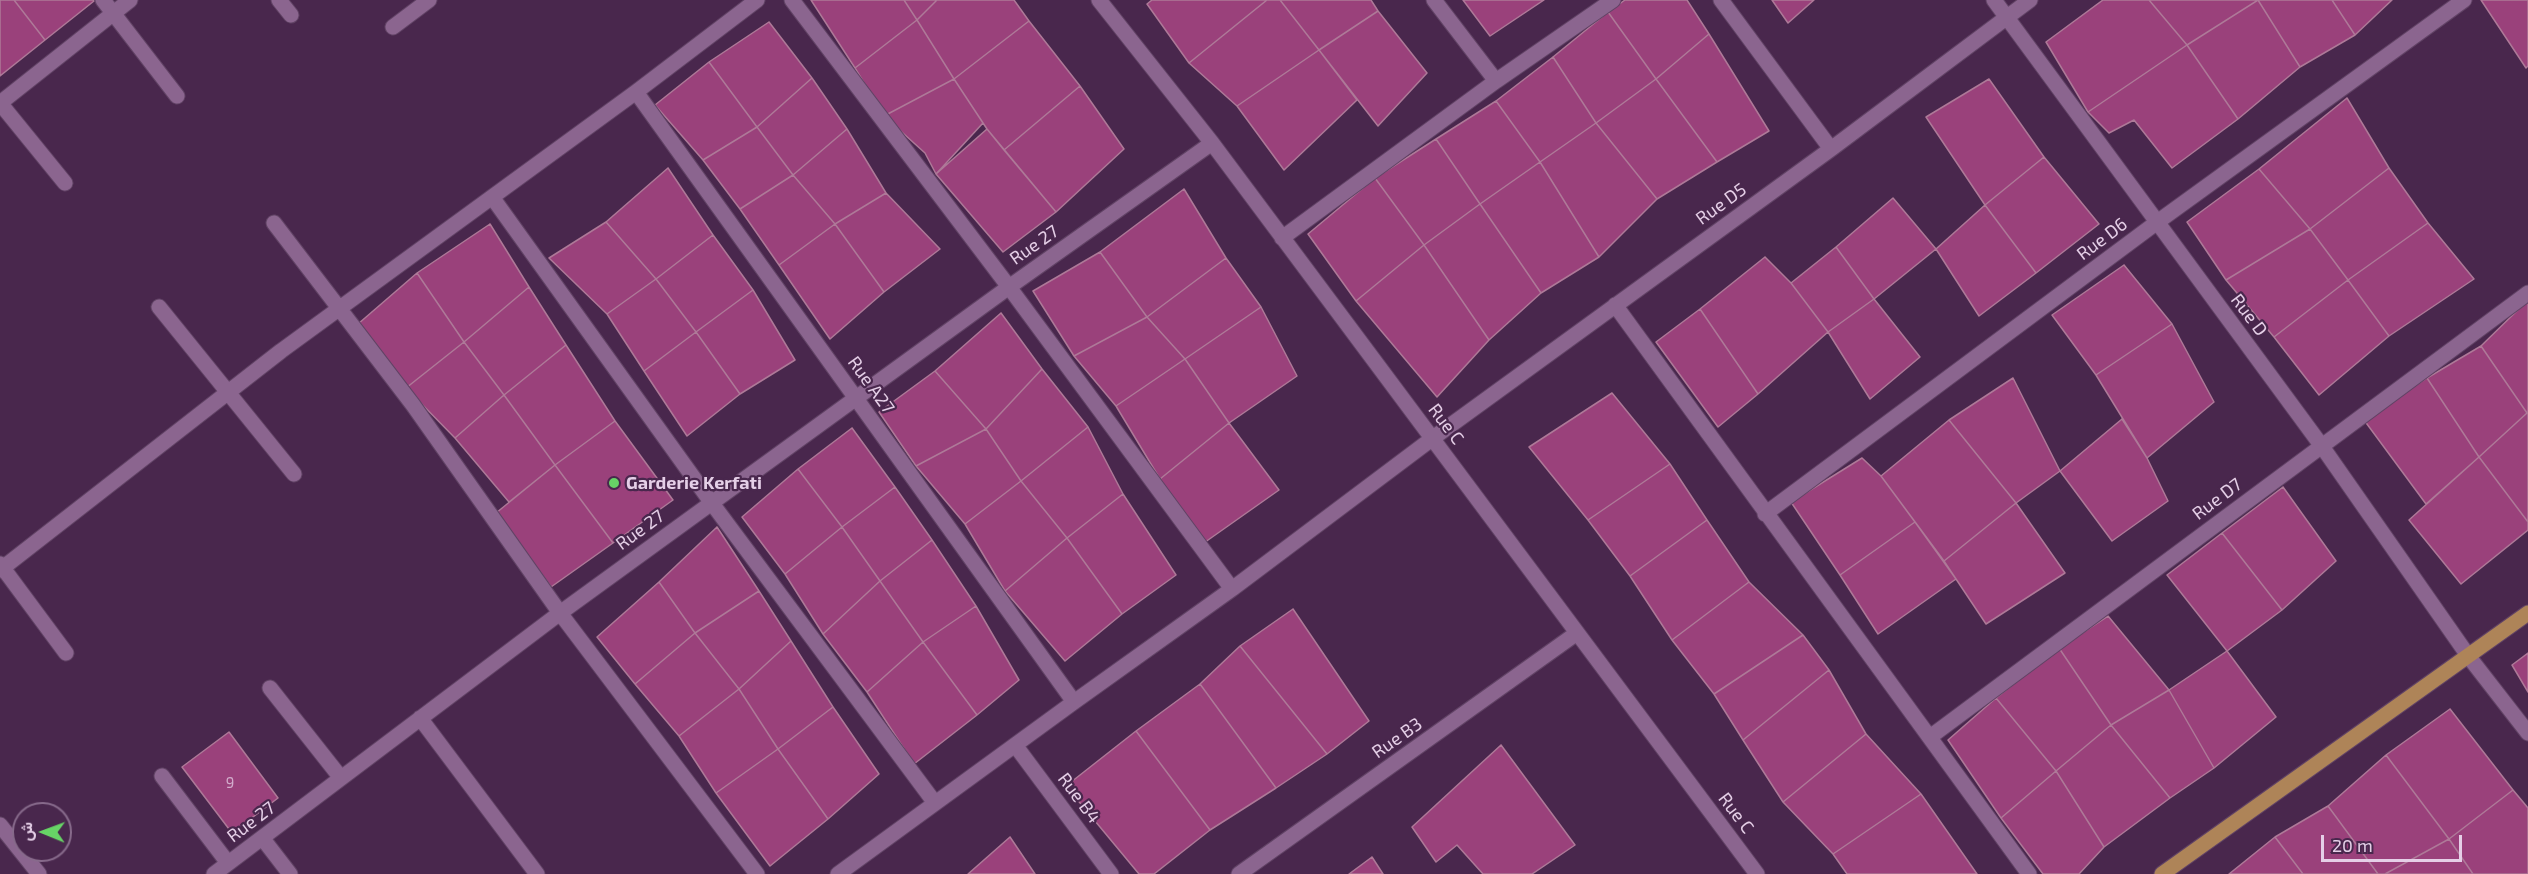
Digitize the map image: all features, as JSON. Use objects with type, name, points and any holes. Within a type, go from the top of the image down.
[{"type":"main road","points":[[2162,874],[2528,613]]},
{"type":"street","points":[[103,0],[177,96]]},
{"type":"street","points":[[65,183],[0,103],[130,0]]},
{"type":"street","points":[[279,0],[291,15]]},
{"type":"street","points":[[393,27],[429,0]]},
{"type":"street","points":[[66,653],[1,567],[339,308],[636,92],[758,0]]},
{"type":"street","points":[[792,0],[1009,287],[1232,589]]},
{"type":"street","name":"Rue C","points":[[1099,0],[1212,143],[1757,874]]},
{"type":"street","points":[[1434,0],[1496,81]]},
{"type":"street","points":[[1282,238],[1496,81],[1613,0]]},
{"type":"street","points":[[1720,0],[1831,149]]},
{"type":"street","name":"Rue D","points":[[1994,0],[2321,445],[2469,657],[2528,733]]},
{"type":"street","name":"Rue D5","points":[[838,874],[1232,589],[1433,438],[1831,149],[2030,0]]},
{"type":"street","name":"Rue D6","points":[[1766,514],[2156,223],[2464,0]]},
{"type":"street","name":"Rue A27","points":[[636,92],[1074,702]]},
{"type":"street","name":"Rue 27","points":[[214,874],[711,502],[1212,143]]},
{"type":"street","points":[[492,197],[711,502],[935,803]]},
{"type":"street","points":[[274,223],[413,405],[560,613],[757,874]]},
{"type":"street","name":"Rue D7","points":[[1930,737],[2528,293]]},
{"type":"street","points":[[1615,305],[2029,874]]},
{"type":"street","points":[[159,307],[294,474]]},
{"type":"street","name":"Rue B3","points":[[1239,874],[1577,633]]},
{"type":"street","points":[[270,688],[341,778]]},
{"type":"street","points":[[420,718],[537,874]]},
{"type":"street","name":"Rue B4","points":[[1015,745],[1111,874]]},
{"type":"street","points":[[162,776],[228,863]]},
{"type":"street","points":[[0,825],[39,874]]},
{"type":"street","points":[[263,839],[290,874]]},
{"type":"building","points":[[0,0],[14,0],[45,40],[0,76]]},
{"type":"building","points":[[14,0],[93,0],[94,1],[45,40]]},
{"type":"building","points":[[811,0],[904,0],[917,20],[855,68]]},
{"type":"building","points":[[904,0],[937,0],[917,20]]},
{"type":"building","points":[[937,0],[1014,0],[1029,21],[954,79],[917,20]]},
{"type":"building","points":[[1152,0],[1267,0],[1189,63],[1147,4]]},
{"type":"building","points":[[1267,0],[1280,0],[1319,50],[1237,106],[1189,63]]},
{"type":"building","points":[[1280,0],[1371,0],[1378,11],[1319,50]]},
{"type":"building","points":[[1463,0],[1544,0],[1490,36]]},
{"type":"building","points":[[1625,0],[1687,0],[1709,34],[1656,79],[1608,12]]},
{"type":"building","points":[[1772,0],[1814,0],[1788,23]]},
{"type":"building","points":[[2103,0],[2149,0],[2187,45],[2088,112],[2046,42]]},
{"type":"building","points":[[2149,0],[2258,0],[2187,45]]},
{"type":"building","points":[[2258,0],[2332,0],[2355,35],[2300,67]]},
{"type":"building","points":[[2258,0],[2300,67],[2238,119],[2187,45]]},
{"type":"building","points":[[2332,0],[2392,0],[2355,35]]},
{"type":"building","points":[[2481,0],[2528,0],[2528,66],[2526,68]]},
{"type":"building","points":[[1378,11],[1427,73],[1378,126],[1319,50]]},
{"type":"building","points":[[1608,12],[1656,79],[1596,123],[1553,57]]},
{"type":"building","points":[[917,20],[954,79],[884,116],[855,68]]},
{"type":"building","points":[[1029,21],[1080,86],[1004,150],[987,129],[954,79]]},
{"type":"building","points":[[769,22],[812,78],[757,127],[709,62]]},
{"type":"building","points":[[1709,34],[1769,131],[1717,162],[1656,79]]},
{"type":"building","points":[[2187,45],[2238,119],[2172,168],[2134,120],[2109,133],[2088,112]]},
{"type":"building","points":[[1319,50],[1357,100],[1284,170],[1237,106]]},
{"type":"building","points":[[1553,57],[1596,123],[1540,162],[1496,101]]},
{"type":"building","points":[[709,62],[757,127],[703,160],[655,105]]},
{"type":"building","points":[[812,78],[847,129],[793,175],[757,127]]},
{"type":"building","points":[[954,79],[983,123],[936,174],[925,153],[884,116]]},
{"type":"building","points":[[1656,79],[1717,162],[1657,199],[1596,123]]},
{"type":"building","points":[[1989,79],[2044,157],[1985,205],[1926,117]]},
{"type":"building","points":[[1080,86],[1124,149],[1056,212],[1004,150]]},
{"type":"building","points":[[2347,98],[2389,168],[2310,229],[2259,169]]},
{"type":"building","points":[[1496,101],[1540,162],[1480,204],[1436,139]]},
{"type":"building","points":[[1596,123],[1657,199],[1599,257],[1540,162]]},
{"type":"building","points":[[757,127],[793,175],[740,209],[703,160]]},
{"type":"building","points":[[847,129],[886,193],[835,224],[793,175]]},
{"type":"building","points":[[987,129],[1056,212],[1003,252],[936,174]]},
{"type":"building","points":[[1436,139],[1480,204],[1424,245],[1375,178]]},
{"type":"building","points":[[2044,157],[2099,224],[2036,273],[1985,205]]},
{"type":"building","points":[[1540,162],[1599,257],[1541,293],[1480,204]]},
{"type":"building","points":[[668,168],[713,235],[656,279],[606,222]]},
{"type":"building","points":[[2389,168],[2428,223],[2348,280],[2310,229]]},
{"type":"building","points":[[2259,169],[2310,229],[2226,280],[2187,222]]},
{"type":"building","points":[[793,175],[835,224],[779,265],[740,209]]},
{"type":"building","points":[[1375,178],[1424,245],[1356,301],[1308,234]]},
{"type":"building","points":[[1184,189],[1226,258],[1147,317],[1100,252]]},
{"type":"building","points":[[886,193],[940,249],[884,292],[835,224]]},
{"type":"building","points":[[1893,198],[1936,249],[1874,299],[1836,247]]},
{"type":"building","points":[[1480,204],[1541,293],[1489,340],[1424,245]]},
{"type":"building","points":[[1985,205],[2036,273],[1979,316],[1936,249]]},
{"type":"building","points":[[606,222],[656,279],[607,314],[549,258]]},
{"type":"building","points":[[2428,223],[2474,279],[2389,336],[2348,280]]},
{"type":"building","points":[[490,224],[529,287],[464,342],[417,273]]},
{"type":"building","points":[[835,224],[884,292],[830,339],[779,265]]},
{"type":"building","points":[[2310,229],[2348,280],[2274,337],[2226,280]]},
{"type":"building","points":[[713,235],[753,290],[696,332],[656,279]]},
{"type":"building","points":[[1424,245],[1489,340],[1437,397],[1356,301]]},
{"type":"building","points":[[1836,247],[1874,299],[1828,332],[1791,283]]},
{"type":"building","points":[[1100,252],[1147,317],[1074,356],[1033,291]]},
{"type":"building","points":[[1765,257],[1791,283],[1828,332],[1758,394],[1700,309]]},
{"type":"building","points":[[1226,258],[1261,307],[1185,359],[1147,317]]},
{"type":"building","points":[[2124,265],[2172,324],[2096,375],[2052,315]]},
{"type":"building","points":[[417,273],[464,342],[406,388],[358,324]]},
{"type":"building","points":[[656,279],[696,332],[644,371],[607,314]]},
{"type":"building","points":[[2348,280],[2389,336],[2319,395],[2274,337]]},
{"type":"building","points":[[529,287],[566,345],[504,395],[464,342]]},
{"type":"building","points":[[753,290],[795,360],[740,394],[696,332]]},
{"type":"building","points":[[1874,299],[1920,357],[1870,399],[1828,332]]},
{"type":"building","points":[[2528,300],[2528,412],[2527,413],[2481,346]]},
{"type":"building","points":[[1261,307],[1297,376],[1229,423],[1185,359]]},
{"type":"building","points":[[1700,309],[1758,394],[1718,427],[1656,342]]},
{"type":"building","points":[[1001,313],[1042,369],[986,429],[935,371]]},
{"type":"building","points":[[1147,317],[1185,359],[1116,406],[1074,356]]},
{"type":"building","points":[[2172,324],[2214,402],[2147,458],[2096,375]]},
{"type":"building","points":[[696,332],[740,394],[687,436],[644,371]]},
{"type":"building","points":[[464,342],[504,395],[455,438],[406,388]]},
{"type":"building","points":[[566,345],[615,421],[555,465],[504,395]]},
{"type":"building","points":[[2481,346],[2527,413],[2479,457],[2427,378]]},
{"type":"building","points":[[1185,359],[1229,423],[1160,479],[1116,406]]},
{"type":"building","points":[[1042,369],[1088,427],[1021,481],[986,429]]},
{"type":"building","points":[[935,371],[986,429],[916,466],[879,412]]},
{"type":"building","points":[[2013,378],[2060,471],[2016,503],[1949,420]]},
{"type":"building","points":[[2427,378],[2479,457],[2426,504],[2364,420]]},
{"type":"building","points":[[1612,393],[1670,464],[1588,520],[1529,447]]},
{"type":"building","points":[[504,395],[555,465],[509,502],[455,438]]},
{"type":"building","points":[[2528,414],[2528,522],[2479,457]]},
{"type":"building","points":[[2122,419],[2147,458],[2168,501],[2112,541],[2060,471]]},
{"type":"building","points":[[1949,420],[2016,503],[1944,561],[1881,476]]},
{"type":"building","name":"Garderie Kerfati","points":[[615,421],[673,500],[613,543],[555,465]]},
{"type":"building","points":[[1229,423],[1279,490],[1201,545],[1160,479]]},
{"type":"building","points":[[1088,427],[1123,494],[1067,538],[1021,481]]},
{"type":"building","points":[[852,428],[895,487],[842,527],[798,469]]},
{"type":"building","points":[[986,429],[1021,481],[965,524],[916,466]]},
{"type":"building","points":[[2479,457],[2528,522],[2528,530],[2461,584],[2409,520]]},
{"type":"building","points":[[1862,458],[1881,476],[1915,522],[1840,575],[1791,502]]},
{"type":"building","points":[[1670,464],[1707,520],[1630,576],[1588,520]]},
{"type":"building","points":[[555,465],[613,543],[551,587],[496,513]]},
{"type":"building","points":[[798,469],[842,527],[785,574],[742,517]]},
{"type":"building","points":[[1021,481],[1067,538],[1005,591],[965,524]]},
{"type":"building","points":[[895,487],[932,540],[880,581],[842,527]]},
{"type":"building","points":[[2283,487],[2336,561],[2282,610],[2222,533]]},
{"type":"building","points":[[1123,494],[1176,575],[1122,614],[1067,538]]},
{"type":"building","points":[[2016,503],[2065,573],[1986,624],[1944,561]]},
{"type":"building","points":[[1707,520],[1749,582],[1672,640],[1630,576]]},
{"type":"building","points":[[1915,522],[1956,579],[1878,634],[1840,575]]},
{"type":"building","points":[[717,527],[759,591],[695,633],[659,582]]},
{"type":"building","points":[[842,527],[880,581],[823,634],[785,574]]},
{"type":"building","points":[[2222,533],[2282,610],[2227,651],[2167,575]]},
{"type":"building","points":[[1067,538],[1122,614],[1065,661],[1005,591]]},
{"type":"building","points":[[932,540],[976,606],[923,642],[880,581]]},
{"type":"building","points":[[880,581],[923,642],[867,692],[823,634]]},
{"type":"building","points":[[659,582],[695,633],[635,684],[597,637]]},
{"type":"building","points":[[1749,582],[1803,635],[1714,694],[1672,640]]},
{"type":"building","points":[[759,591],[791,641],[739,689],[695,633]]},
{"type":"building","points":[[976,606],[1019,680],[977,715],[923,642]]},
{"type":"building","points":[[1293,609],[1369,721],[1327,754],[1240,646]]},
{"type":"building","points":[[2108,616],[2169,690],[2111,725],[2059,648]]},
{"type":"building","points":[[695,633],[739,689],[679,736],[635,684]]},
{"type":"building","points":[[1803,635],[1829,670],[1743,740],[1714,694]]},
{"type":"building","points":[[791,641],[833,707],[778,749],[739,689]]},
{"type":"building","points":[[923,642],[977,715],[914,764],[867,692]]},
{"type":"building","points":[[1240,646],[1327,754],[1276,788],[1200,684]]},
{"type":"building","points":[[2059,648],[2111,725],[2056,771],[1996,698]]},
{"type":"building","points":[[2227,651],[2276,717],[2214,768],[2169,690]]},
{"type":"building","points":[[2528,653],[2528,692],[2512,665]]},
{"type":"building","points":[[1829,670],[1866,734],[1783,802],[1743,740]]},
{"type":"building","points":[[1200,684],[1276,788],[1210,830],[1136,731]]},
{"type":"building","points":[[739,689],[778,749],[716,793],[679,736]]},
{"type":"building","points":[[2169,690],[2214,768],[2170,798],[2111,725]]},
{"type":"building","points":[[1996,698],[2056,771],[2001,818],[1948,740]]},
{"type":"building","points":[[833,707],[879,774],[828,819],[778,749]]},
{"type":"building","points":[[2450,709],[2513,790],[2449,839],[2386,755]]},
{"type":"building","points":[[2111,725],[2170,798],[2104,847],[2056,771]]},
{"type":"building","points":[[1136,731],[1210,830],[1154,874],[1139,874],[1066,786]]},
{"type":"building","points":[[229,732],[278,798],[232,833],[182,767]]},
{"type":"building","points":[[1866,734],[1921,794],[1833,854],[1783,802]]},
{"type":"building","points":[[1501,745],[1575,845],[1532,874],[1483,874],[1457,845],[1436,862],[1412,827]]},
{"type":"building","points":[[778,749],[828,819],[770,866],[716,793]]},
{"type":"building","points":[[2386,755],[2449,839],[2385,874],[2378,874],[2328,806]]},
{"type":"building","points":[[2056,771],[2104,847],[2079,874],[2043,874],[2001,818]]},
{"type":"building","points":[[2513,790],[2528,808],[2528,874],[2473,874],[2449,839]]},
{"type":"building","points":[[1921,794],[1977,874],[1847,874],[1833,854]]},
{"type":"building","points":[[2328,806],[2378,874],[2303,874],[2275,837]]},
{"type":"building","points":[[1010,837],[1035,874],[968,874]]},
{"type":"building","points":[[2275,837],[2303,874],[2229,874]]},
{"type":"building","points":[[2449,839],[2473,874],[2385,874]]},
{"type":"building","points":[[1372,857],[1383,874],[1349,874]]},
{"type":"place","name":"Garderie Kerfati","points":[[614,483]]}]
